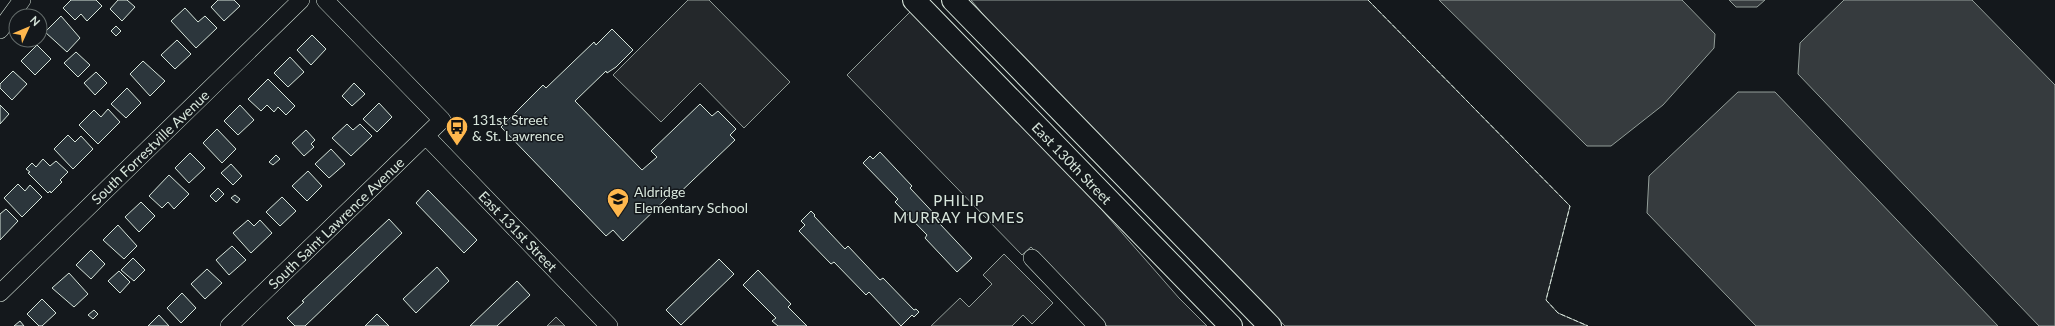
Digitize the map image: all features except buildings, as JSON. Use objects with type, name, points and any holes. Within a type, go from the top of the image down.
[{"type":"main road","name":"East 130th Street","points":[[914,0],[1231,326]]},
{"type":"main road","name":"East 130th Street","points":[[953,0],[1270,326]]},
{"type":"street","points":[[0,30],[22,0]]},
{"type":"street","name":"South Forrestville Avenue","points":[[0,293],[301,0]]},
{"type":"street","name":"South Saint Lawrence Avenue","points":[[229,326],[442,120],[325,0]]},
{"type":"street","name":"East 131st Street","points":[[426,136],[609,326]]},
{"type":"street","points":[[1032,258],[1097,326]]},
{"type":"shaded area","points":[[688,0],[709,0],[790,82],[744,128],[700,83],[661,122],[613,75]]},
{"type":"shaded area","points":[[971,0],[1368,0],[1570,206],[1546,300],[1558,313],[1588,326],[1285,326],[991,24]]},
{"type":"shaded area","points":[[1439,0],[1682,0],[1715,34],[1714,48],[1663,105],[1611,146],[1587,146]]},
{"type":"shaded area","points":[[1729,0],[1765,0],[1757,7],[1736,7]]},
{"type":"shaded area","points":[[1844,0],[1972,0],[2055,85],[2055,326],[2039,326],[1798,74],[1800,43]]},
{"type":"shaded area","points":[[912,10],[1060,162],[1179,298],[1207,326],[1107,326],[1031,247],[1022,255],[847,75]]},
{"type":"shaded area","points":[[1738,92],[1775,92],[1998,326],[1756,326],[1647,213],[1649,176]]},
{"type":"shaded area","points":[[1004,254],[1053,303],[1032,324],[1023,315],[1012,326],[931,326],[960,298],[969,307],[992,284],[983,275]]},
{"type":"shaded area","points":[[556,317],[565,326],[547,326]]},
{"type":"fence","points":[[1368,0],[1570,206],[1546,300],[1558,313],[1588,326]]},
{"type":"place","name":"131st Street & St. Lawrence","points":[[457,146]]},
{"type":"place","name":"Aldridge Elementary School","points":[[618,218]]},
{"type":"district","name":"PHILIP MURRAY HOMES","points":[[959,208]]}]
